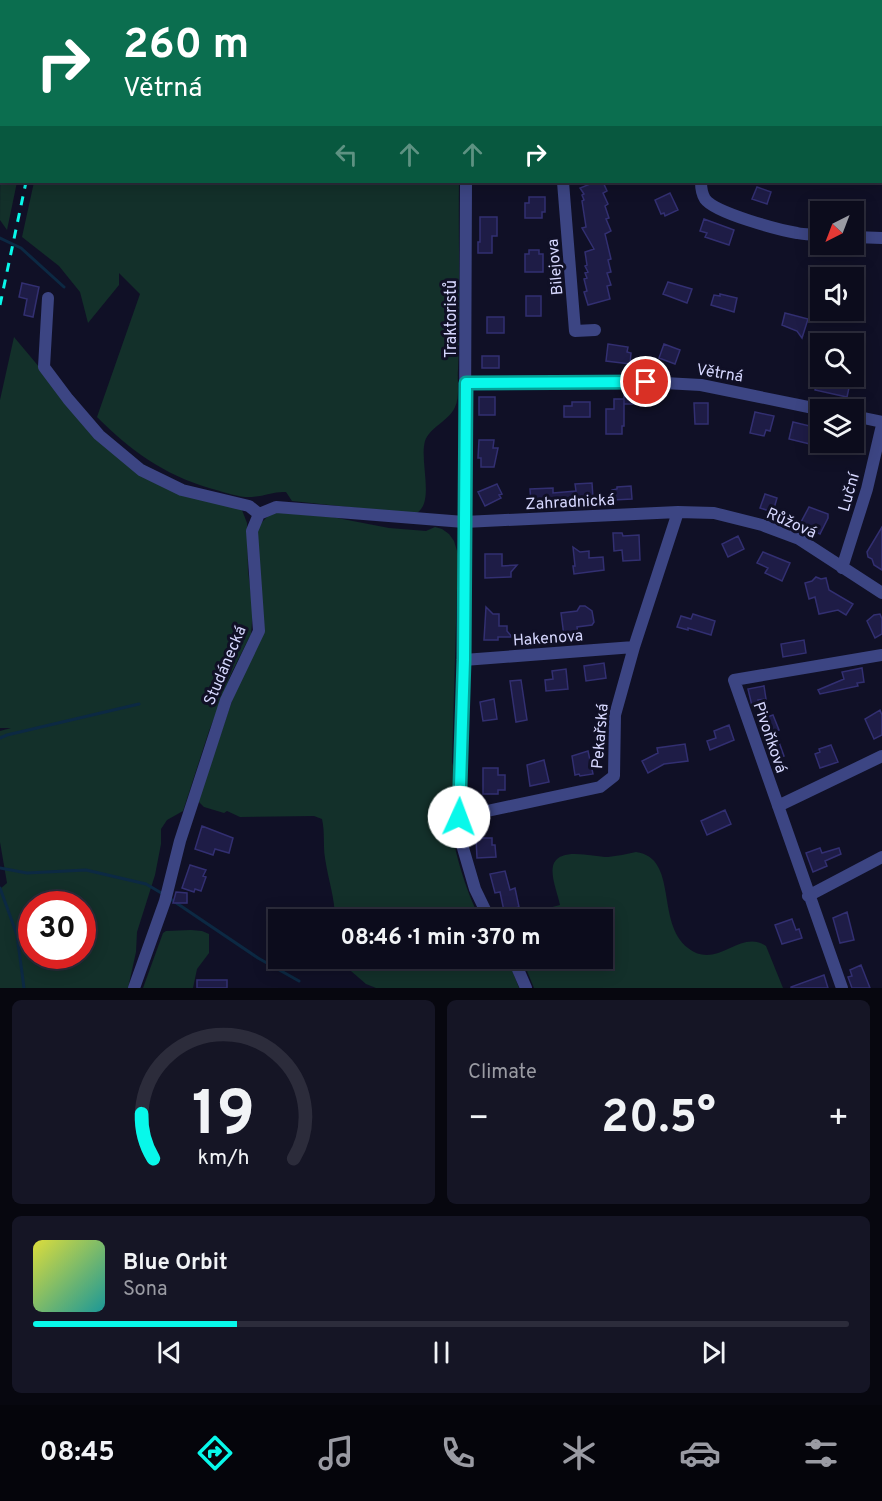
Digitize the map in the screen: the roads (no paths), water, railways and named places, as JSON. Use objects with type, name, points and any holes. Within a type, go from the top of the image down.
[{"type":"street","name":"Traktoristů","points":[[466,183],[464,660],[459,817],[463,848],[475,889],[485,909]]},
{"type":"street","name":"Bilejova","points":[[563,183],[575,332],[595,330]]},
{"type":"street","points":[[701,183],[701,190],[706,200],[715,208],[797,233],[810,234]]},
{"type":"street","points":[[864,237],[882,238]]},
{"type":"street","points":[[48,298],[44,367],[99,435],[141,470],[182,490],[249,506],[259,514],[276,507],[464,522]]},
{"type":"street","name":"Větrná","points":[[466,383],[646,382],[701,385],[810,408]]},
{"type":"street","points":[[864,419],[882,424]]},
{"type":"street","name":"Luční","points":[[842,568],[867,489],[882,424]]},
{"type":"street","name":"Zahradnická","points":[[464,522],[678,512]]},
{"type":"street","name":"Růžová","points":[[678,512],[714,513],[762,525],[799,540],[882,593]]},
{"type":"street","name":"Pekařská","points":[[459,817],[600,787],[614,776],[615,715],[634,647],[678,512]]},
{"type":"street","name":"Studánecká","points":[[134,988],[165,901],[180,841],[226,700],[259,631],[252,531],[259,514]]},
{"type":"street","name":"Hakenova","points":[[464,660],[634,647]]},
{"type":"street","name":"Pivoňková","points":[[842,988],[734,680],[882,655]]},
{"type":"street","points":[[778,806],[882,756]]},
{"type":"street","points":[[808,896],[882,857]]},
{"type":"street","points":[[517,969],[525,988]]},
{"type":"waterway","points":[[0,238],[21,248],[64,287]]},
{"type":"waterway","points":[[0,738],[139,704]]},
{"type":"waterway","points":[[0,868],[27,873],[86,870],[146,884],[163,894]]},
{"type":"waterway","points":[[0,888],[17,935],[24,988]]},
{"type":"waterway","points":[[169,898],[258,958],[299,981]]},
{"type":"railway","points":[[0,305],[26,183]]}]
